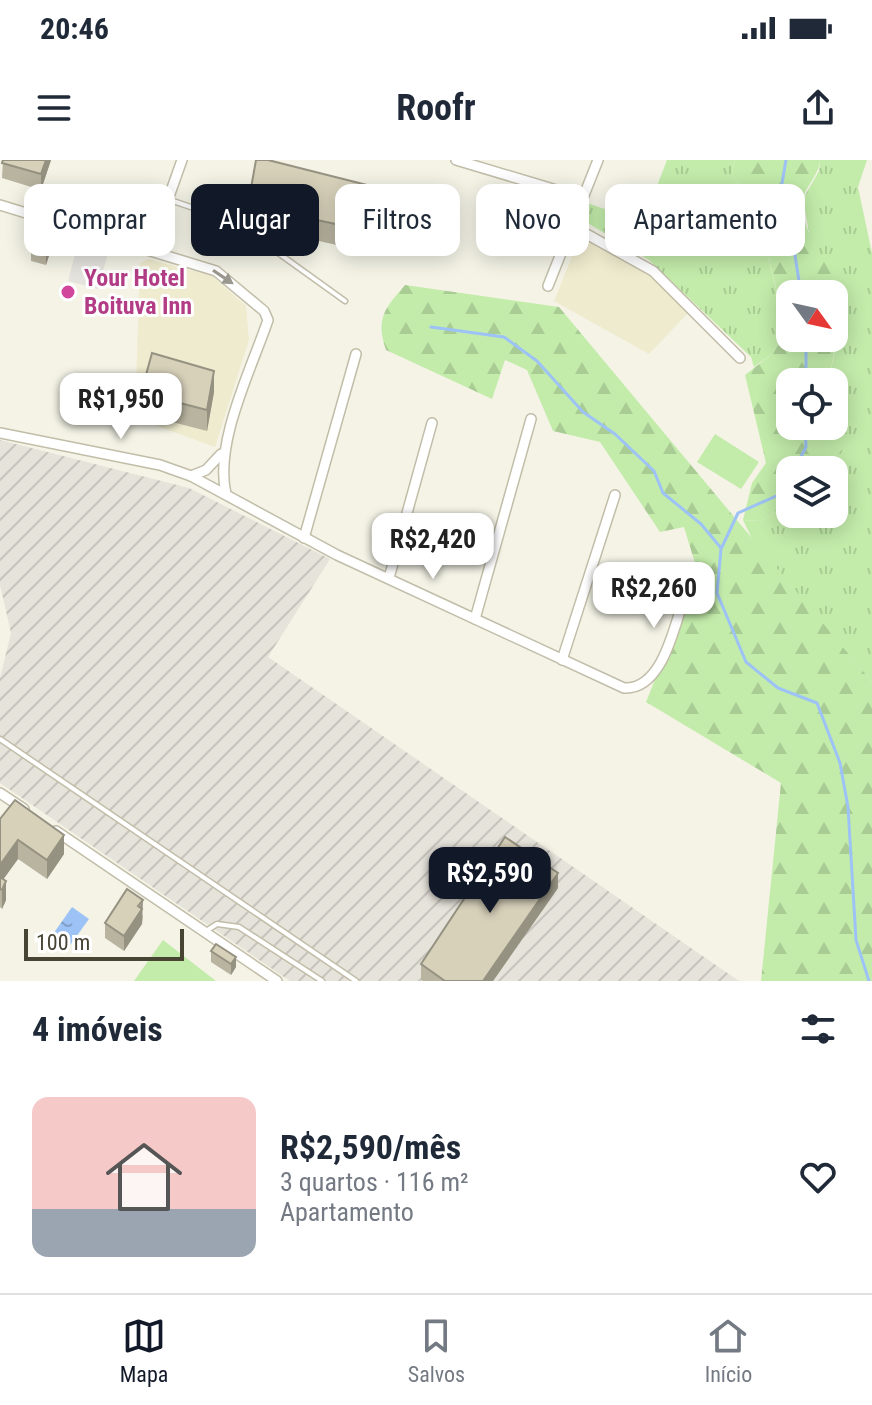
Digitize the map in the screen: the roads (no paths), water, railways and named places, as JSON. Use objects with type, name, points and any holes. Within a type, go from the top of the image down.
[{"type":"street","points":[[173,184],[182,160]]},
{"type":"street","points":[[456,160],[536,184]]},
{"type":"street","points":[[589,184],[598,160]]},
{"type":"street","points":[[0,205],[24,212]]},
{"type":"street","points":[[589,235],[653,271],[740,358]]},
{"type":"street","points":[[169,256],[220,272],[267,315],[223,452],[222,476],[226,494]]},
{"type":"street","points":[[548,286],[560,256]]},
{"type":"street","points":[[304,538],[356,354]]},
{"type":"street","points":[[475,619],[531,419]]},
{"type":"street","points":[[389,578],[432,423]]},
{"type":"street","points":[[0,433],[160,465],[191,476],[304,538],[624,688],[643,686],[657,670],[686,592]]},
{"type":"street","points":[[191,476],[206,470],[223,452]]},
{"type":"street","points":[[562,660],[615,495]]},
{"type":"street","points":[[0,793],[37,819]]},
{"type":"street","points":[[50,827],[277,981]]},
{"type":"lane","points":[[175,201],[235,222],[345,301]]},
{"type":"lane","points":[[0,739],[356,981]]},
{"type":"lane","points":[[204,932],[217,924],[239,927],[322,981]]},
{"type":"water","points":[[72,907],[89,919],[68,948],[51,937]]},
{"type":"waterway","points":[[786,160],[779,201],[794,249],[799,280]]},
{"type":"waterway","points":[[431,327],[504,337],[537,361],[583,412],[615,434],[654,471],[663,493],[701,524],[721,548]]},
{"type":"waterway","points":[[806,352],[806,368]]},
{"type":"waterway","points":[[801,456],[806,440]]},
{"type":"waterway","points":[[776,496],[738,513],[721,549],[717,593],[746,662],[778,688],[817,703],[840,763],[848,807],[856,940],[869,981]]},
{"type":"place","name":"Your Hotel Boituva Inn","points":[[68,292]]}]
